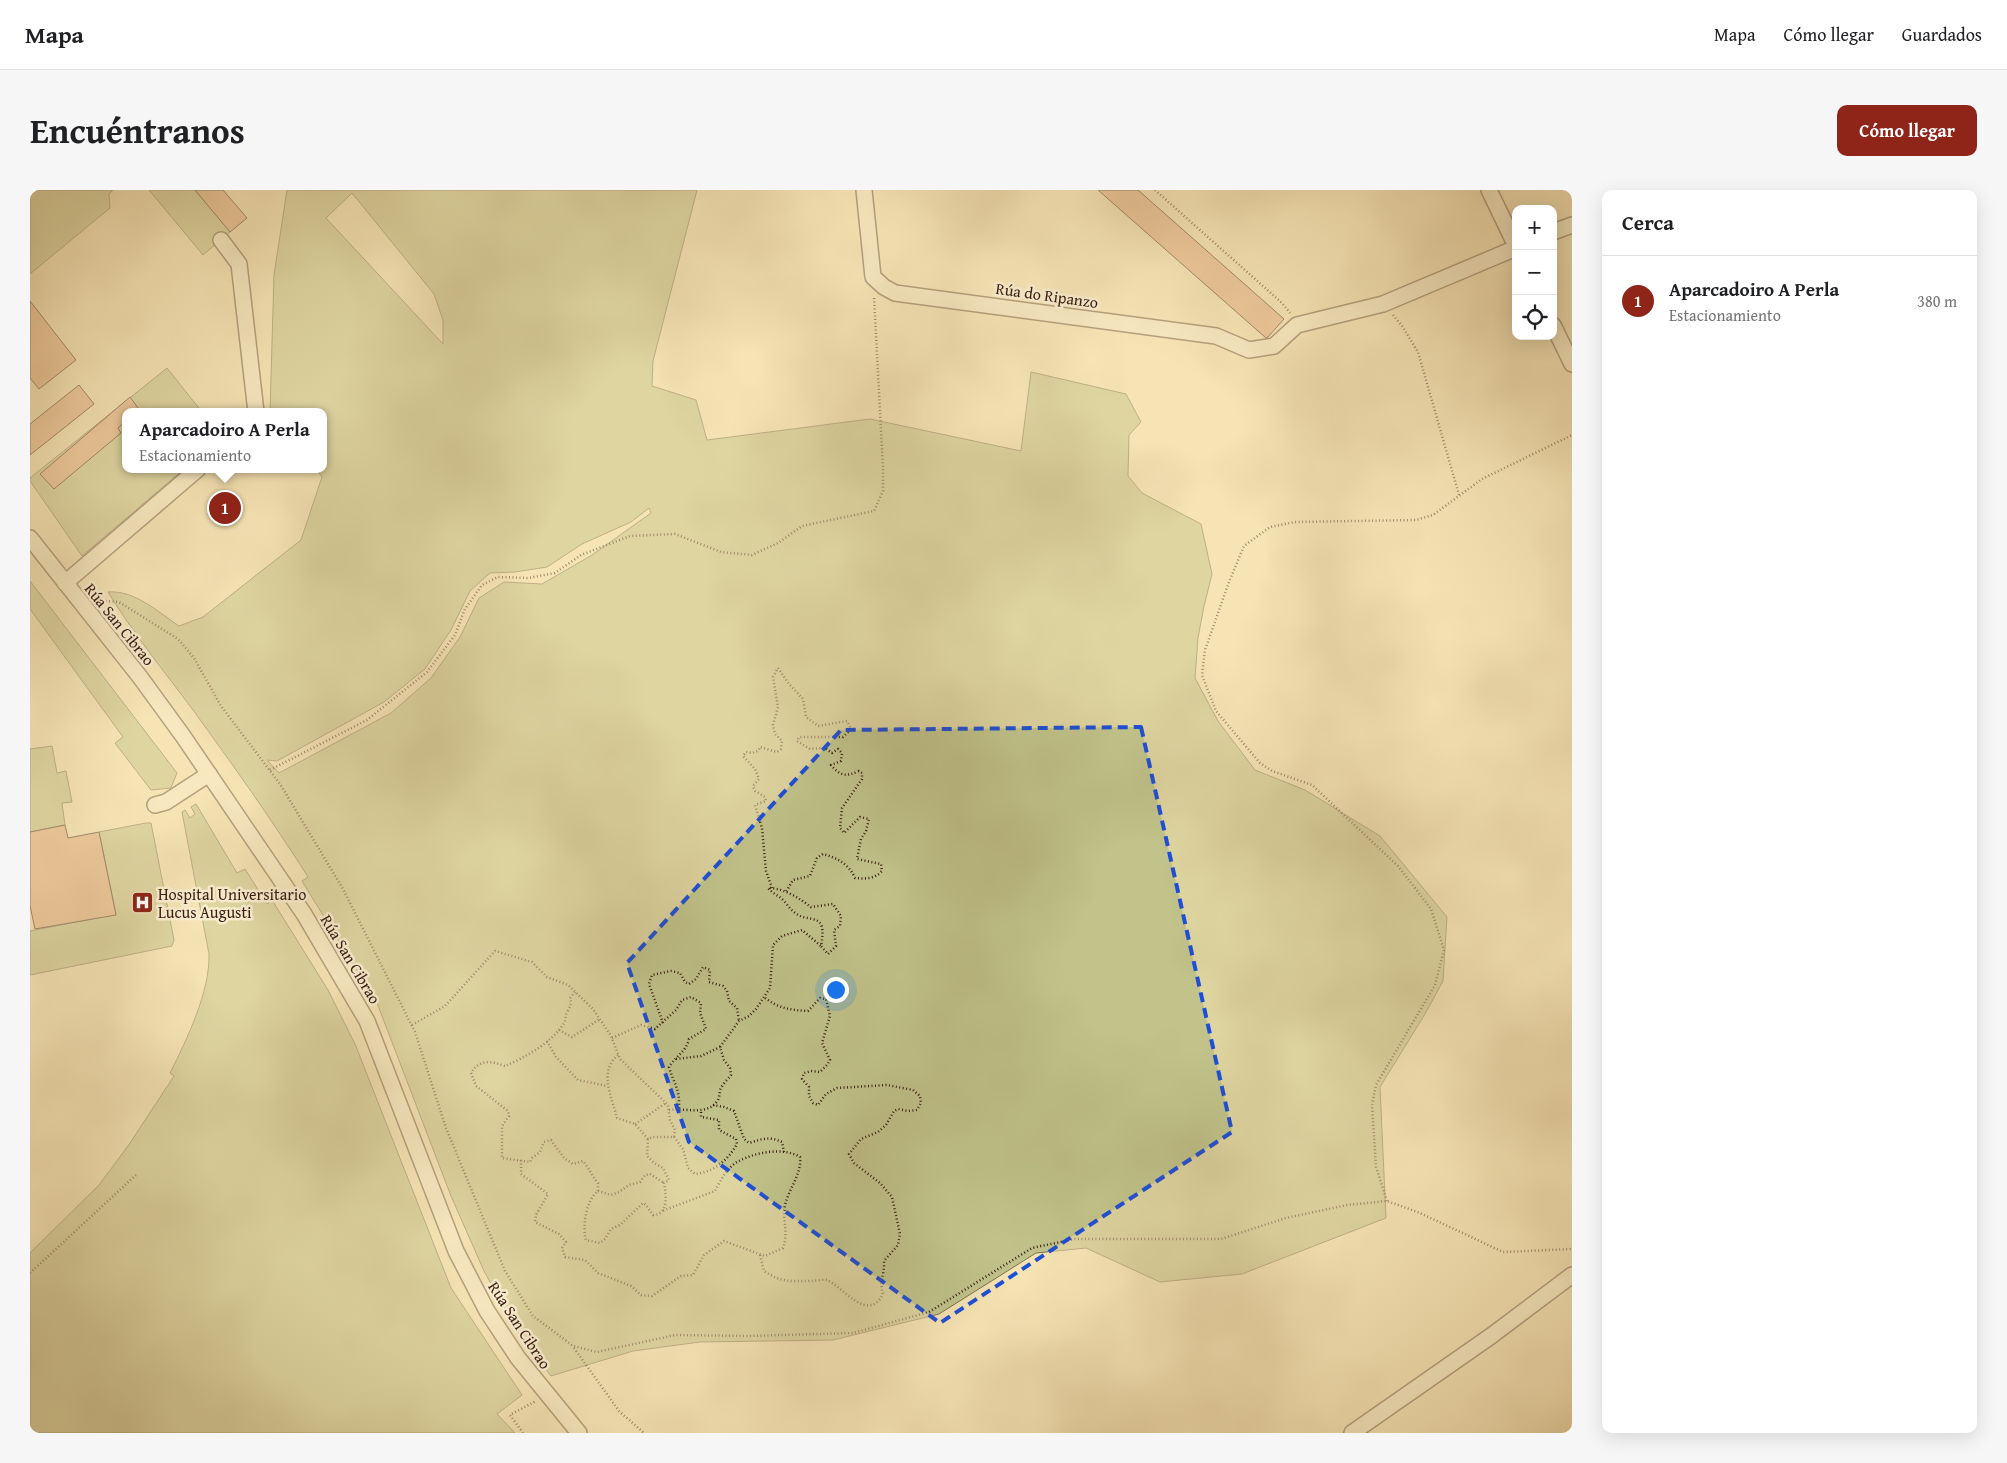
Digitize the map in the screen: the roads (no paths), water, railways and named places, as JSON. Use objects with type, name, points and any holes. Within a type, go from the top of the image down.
[{"type":"street","name":"Rúa do Ripanzo","points":[[864,190],[873,277],[884,288],[895,293],[1216,336],[1249,350],[1274,346],[1297,325],[1383,304],[1512,249]]},
{"type":"street","points":[[1489,190],[1512,239]]},
{"type":"street","points":[[1557,230],[1572,224]]},
{"type":"street","points":[[221,240],[239,264],[256,408]]},
{"type":"street","points":[[1557,333],[1572,364]]},
{"type":"street","points":[[65,583],[193,473]]},
{"type":"street","name":"Rúa San Cibrao","points":[[30,538],[140,677],[209,774],[304,914],[367,1021],[456,1251],[487,1311],[518,1358],[579,1433]]},
{"type":"street","points":[[154,806],[166,802],[209,774]]},
{"type":"street","points":[[1352,1433],[1490,1336],[1572,1275]]},
{"type":"place","name":"Aparcadoiro A Perla","points":[[225,508]]},
{"type":"place","name":"Hospital Universitario Lucus Augusti","points":[[142,903]]}]
